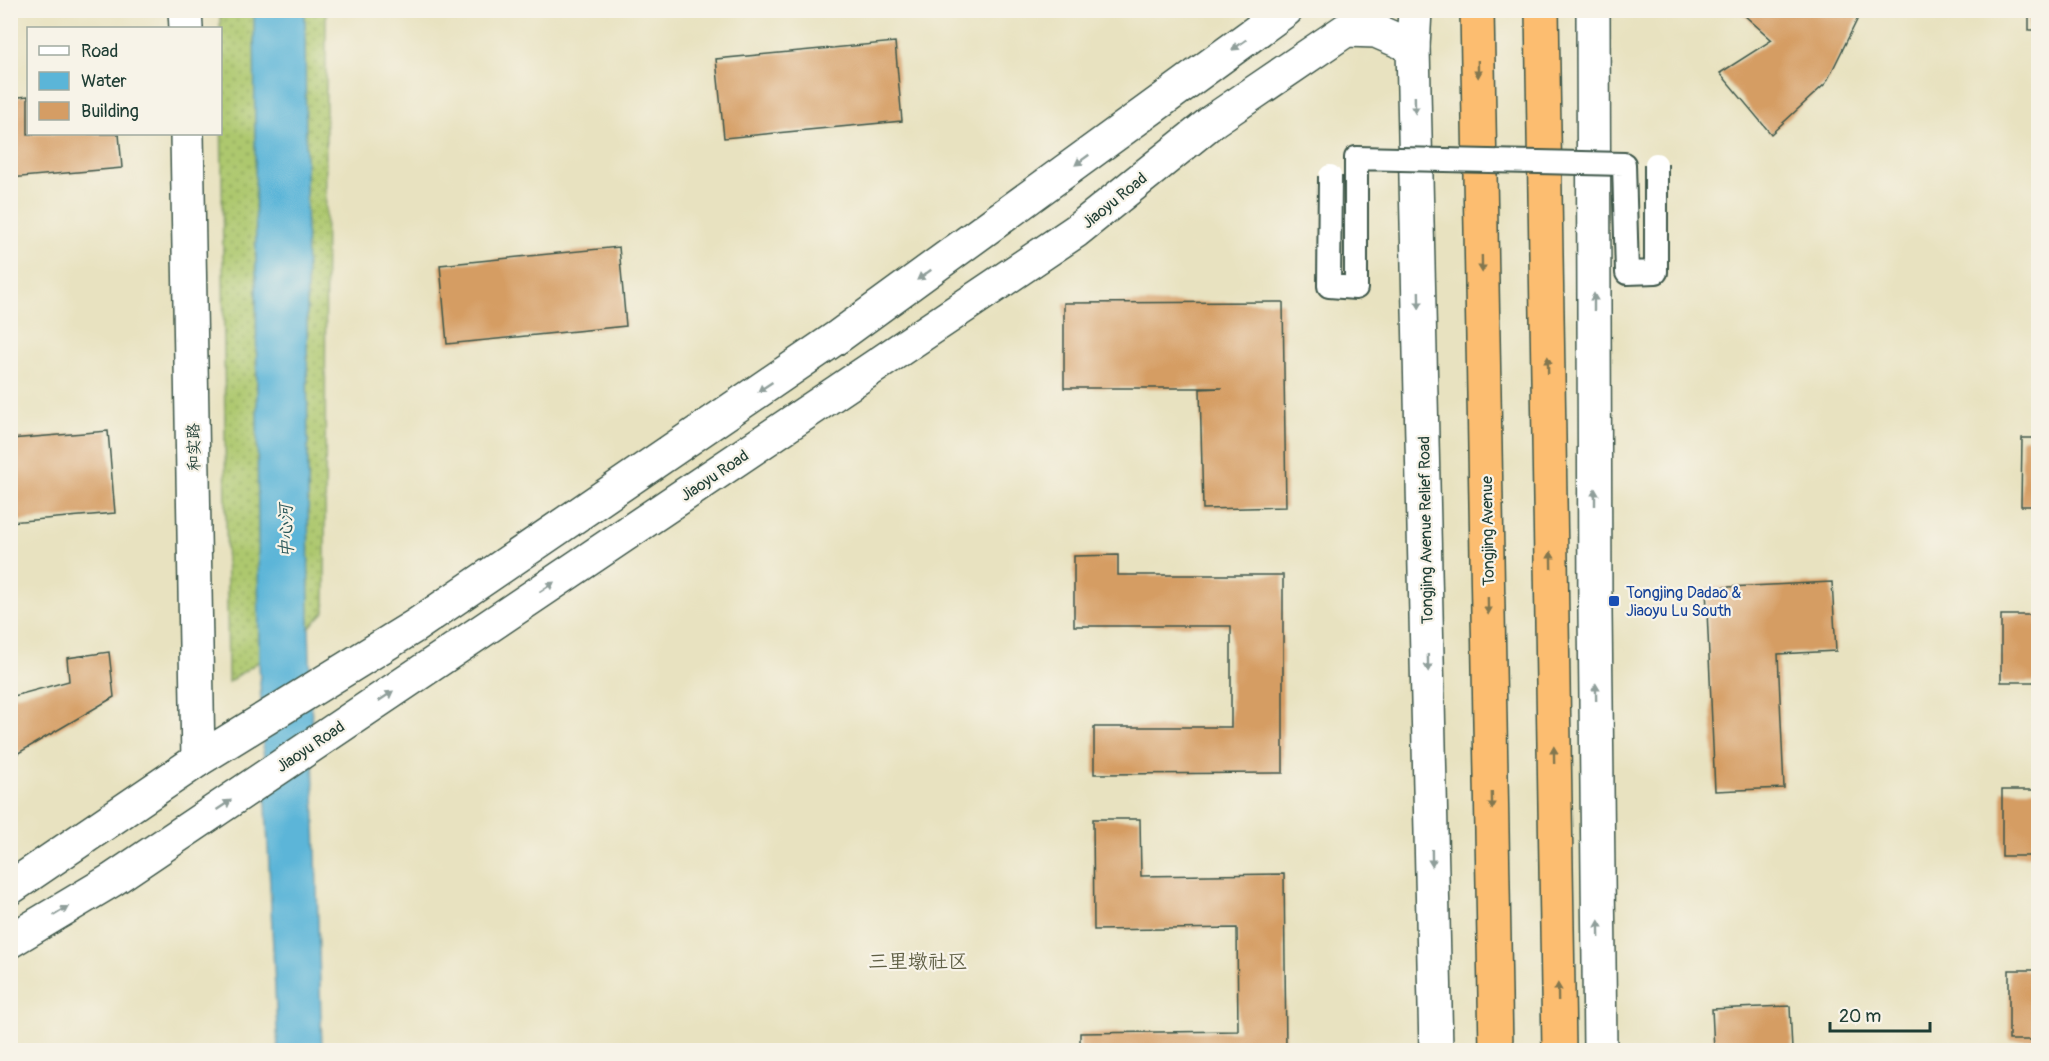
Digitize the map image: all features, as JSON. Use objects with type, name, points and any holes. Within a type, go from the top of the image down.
[{"type":"highway","name":"Tongjing Avenue","points":[[1477,10],[1496,1050]]},
{"type":"highway","points":[[1542,10],[1559,1050]]},
{"type":"street","points":[[185,10],[186,27]]},
{"type":"street","points":[[10,888],[198,760],[415,626],[839,336],[1286,10]]},
{"type":"street","name":"Tongjing Avenue Relief Road","points":[[1415,10],[1413,47],[1436,1050]]},
{"type":"street","points":[[1593,10],[1595,612],[1600,1050]]},
{"type":"street","name":"Jiaoyu Road","points":[[10,941],[112,880],[1076,231],[1214,120],[1346,30],[1376,31],[1413,47]]},
{"type":"street","name":"和实路","points":[[187,135],[198,760]]},
{"type":"street","points":[[1330,176],[1329,286],[1356,288],[1356,158],[1624,164],[1627,273],[1656,272],[1656,164]]},
{"type":"green space","points":[[220,11],[326,11],[325,611],[309,628],[228,682],[222,27]]},
{"type":"water","name":"中心河","points":[[254,11],[305,11],[309,628],[322,1050],[278,1050],[259,662]]},
{"type":"building","points":[[1745,10],[1862,10],[1826,83],[1771,134],[1720,73],[1772,40],[1743,14]]},
{"type":"building","points":[[2029,10],[2038,10],[2038,30],[2029,30]]},
{"type":"building","points":[[895,42],[902,121],[724,138],[716,59]]},
{"type":"building","points":[[27,96],[27,135],[119,135],[122,168],[10,178],[10,98]]},
{"type":"building","points":[[619,247],[626,326],[447,344],[440,265]]},
{"type":"building","points":[[1283,302],[1286,507],[1203,509],[1200,389],[1222,388],[1064,388],[1064,303]]},
{"type":"building","points":[[108,431],[115,513],[10,522],[10,439]]},
{"type":"building","points":[[2022,438],[2038,438],[2038,506],[2021,506]]},
{"type":"building","points":[[1118,555],[1118,575],[1283,575],[1283,773],[1094,774],[1094,727],[1231,727],[1231,626],[1074,626],[1074,556]]},
{"type":"building","points":[[1832,582],[1836,651],[1778,654],[1784,788],[1715,791],[1706,588]]},
{"type":"building","points":[[2001,615],[2038,615],[2038,682],[2001,682]]},
{"type":"building","points":[[109,652],[114,697],[10,758],[10,697],[69,681],[67,658]]},
{"type":"building","points":[[2002,790],[2038,790],[2038,856],[2002,856]]},
{"type":"building","points":[[1093,819],[1140,819],[1141,876],[1284,874],[1286,1050],[1080,1050],[1080,1033],[1238,1031],[1237,928],[1094,930]]},
{"type":"building","points":[[2009,970],[2038,970],[2038,1040],[2009,1040]]},
{"type":"building","points":[[1790,1006],[1792,1050],[1714,1050],[1712,1009]]},
{"type":"place","name":"Tongjing Dadao & Jiaoyu Lu South","points":[[1614,601]]},
{"type":"district","name":"三里墩社区","points":[[918,961]]}]
